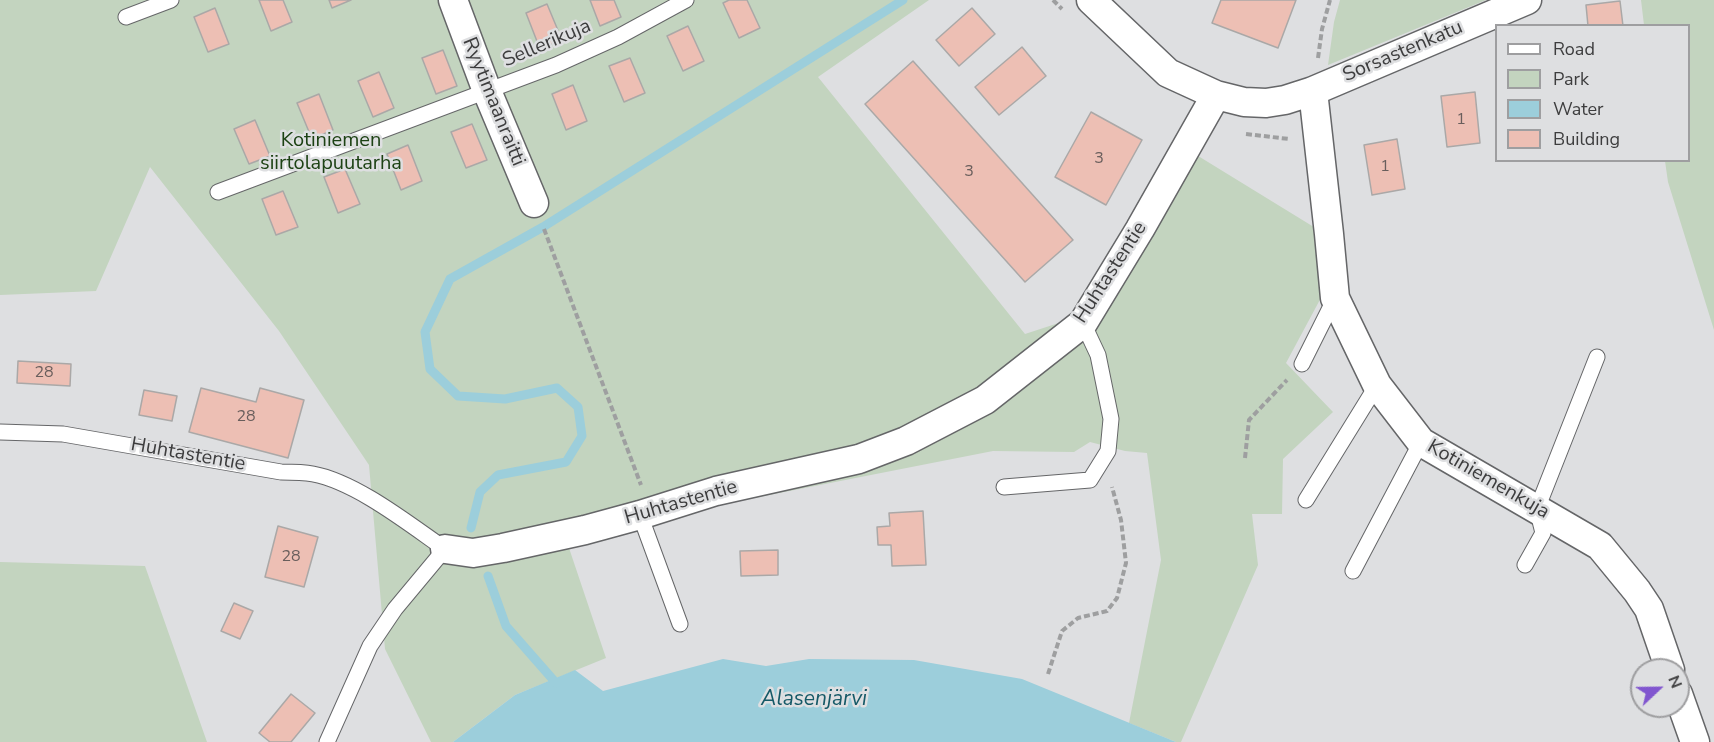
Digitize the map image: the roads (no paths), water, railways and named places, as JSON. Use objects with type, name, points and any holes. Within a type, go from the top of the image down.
[{"type":"street","name":"Ryytimaanraitti","points":[[453,0],[534,203]]},
{"type":"street","name":"Sorsastenkatu","points":[[1091,0],[1168,74],[1216,95],[1244,102],[1266,103],[1313,91],[1527,0]]},
{"type":"street","name":"Kotiniemenkuja","points":[[1313,91],[1335,298],[1377,385],[1421,442],[1600,546],[1649,609],[1666,658]]},
{"type":"street","name":"Huhtastentie","points":[[445,549],[473,553],[503,548],[585,530],[716,491],[859,459],[906,441],[985,399],[1083,323],[1140,229],[1216,95]]},
{"type":"street","points":[[1686,718],[1695,742]]},
{"type":"lane","points":[[126,17],[171,0]]},
{"type":"lane","name":"Sellerikuja","points":[[218,192],[556,65],[618,37],[686,0]]},
{"type":"lane","points":[[1302,364],[1335,298]]},
{"type":"lane","points":[[1004,487],[1090,480],[1108,451],[1112,419],[1098,355],[1083,323]]},
{"type":"lane","points":[[1525,565],[1542,533],[1537,509],[1596,357]]},
{"type":"lane","points":[[1306,500],[1377,385]]},
{"type":"lane","name":"Huhtastentie","points":[[0,432],[63,434],[281,472],[314,474],[335,481],[375,501],[445,549]]},
{"type":"lane","points":[[1353,571],[1421,442]]},
{"type":"lane","points":[[646,513],[680,624]]},
{"type":"lane","points":[[327,742],[370,646],[395,609],[445,549]]},
{"type":"water","name":"Alasenjärvi","points":[[723,659],[766,666],[809,659],[914,660],[1022,679],[1176,742],[453,742],[515,695],[575,670],[603,691]]},
{"type":"waterway","points":[[471,528],[480,492],[498,475],[566,462],[582,436],[578,407],[557,388],[505,399],[458,396],[430,369],[425,332],[450,279],[543,227],[903,0]]},
{"type":"waterway","points":[[488,576],[506,626],[556,683]]},
{"type":"park label","name":"Kotiniemen siirtolapuutarha","points":[[331,152]]}]
